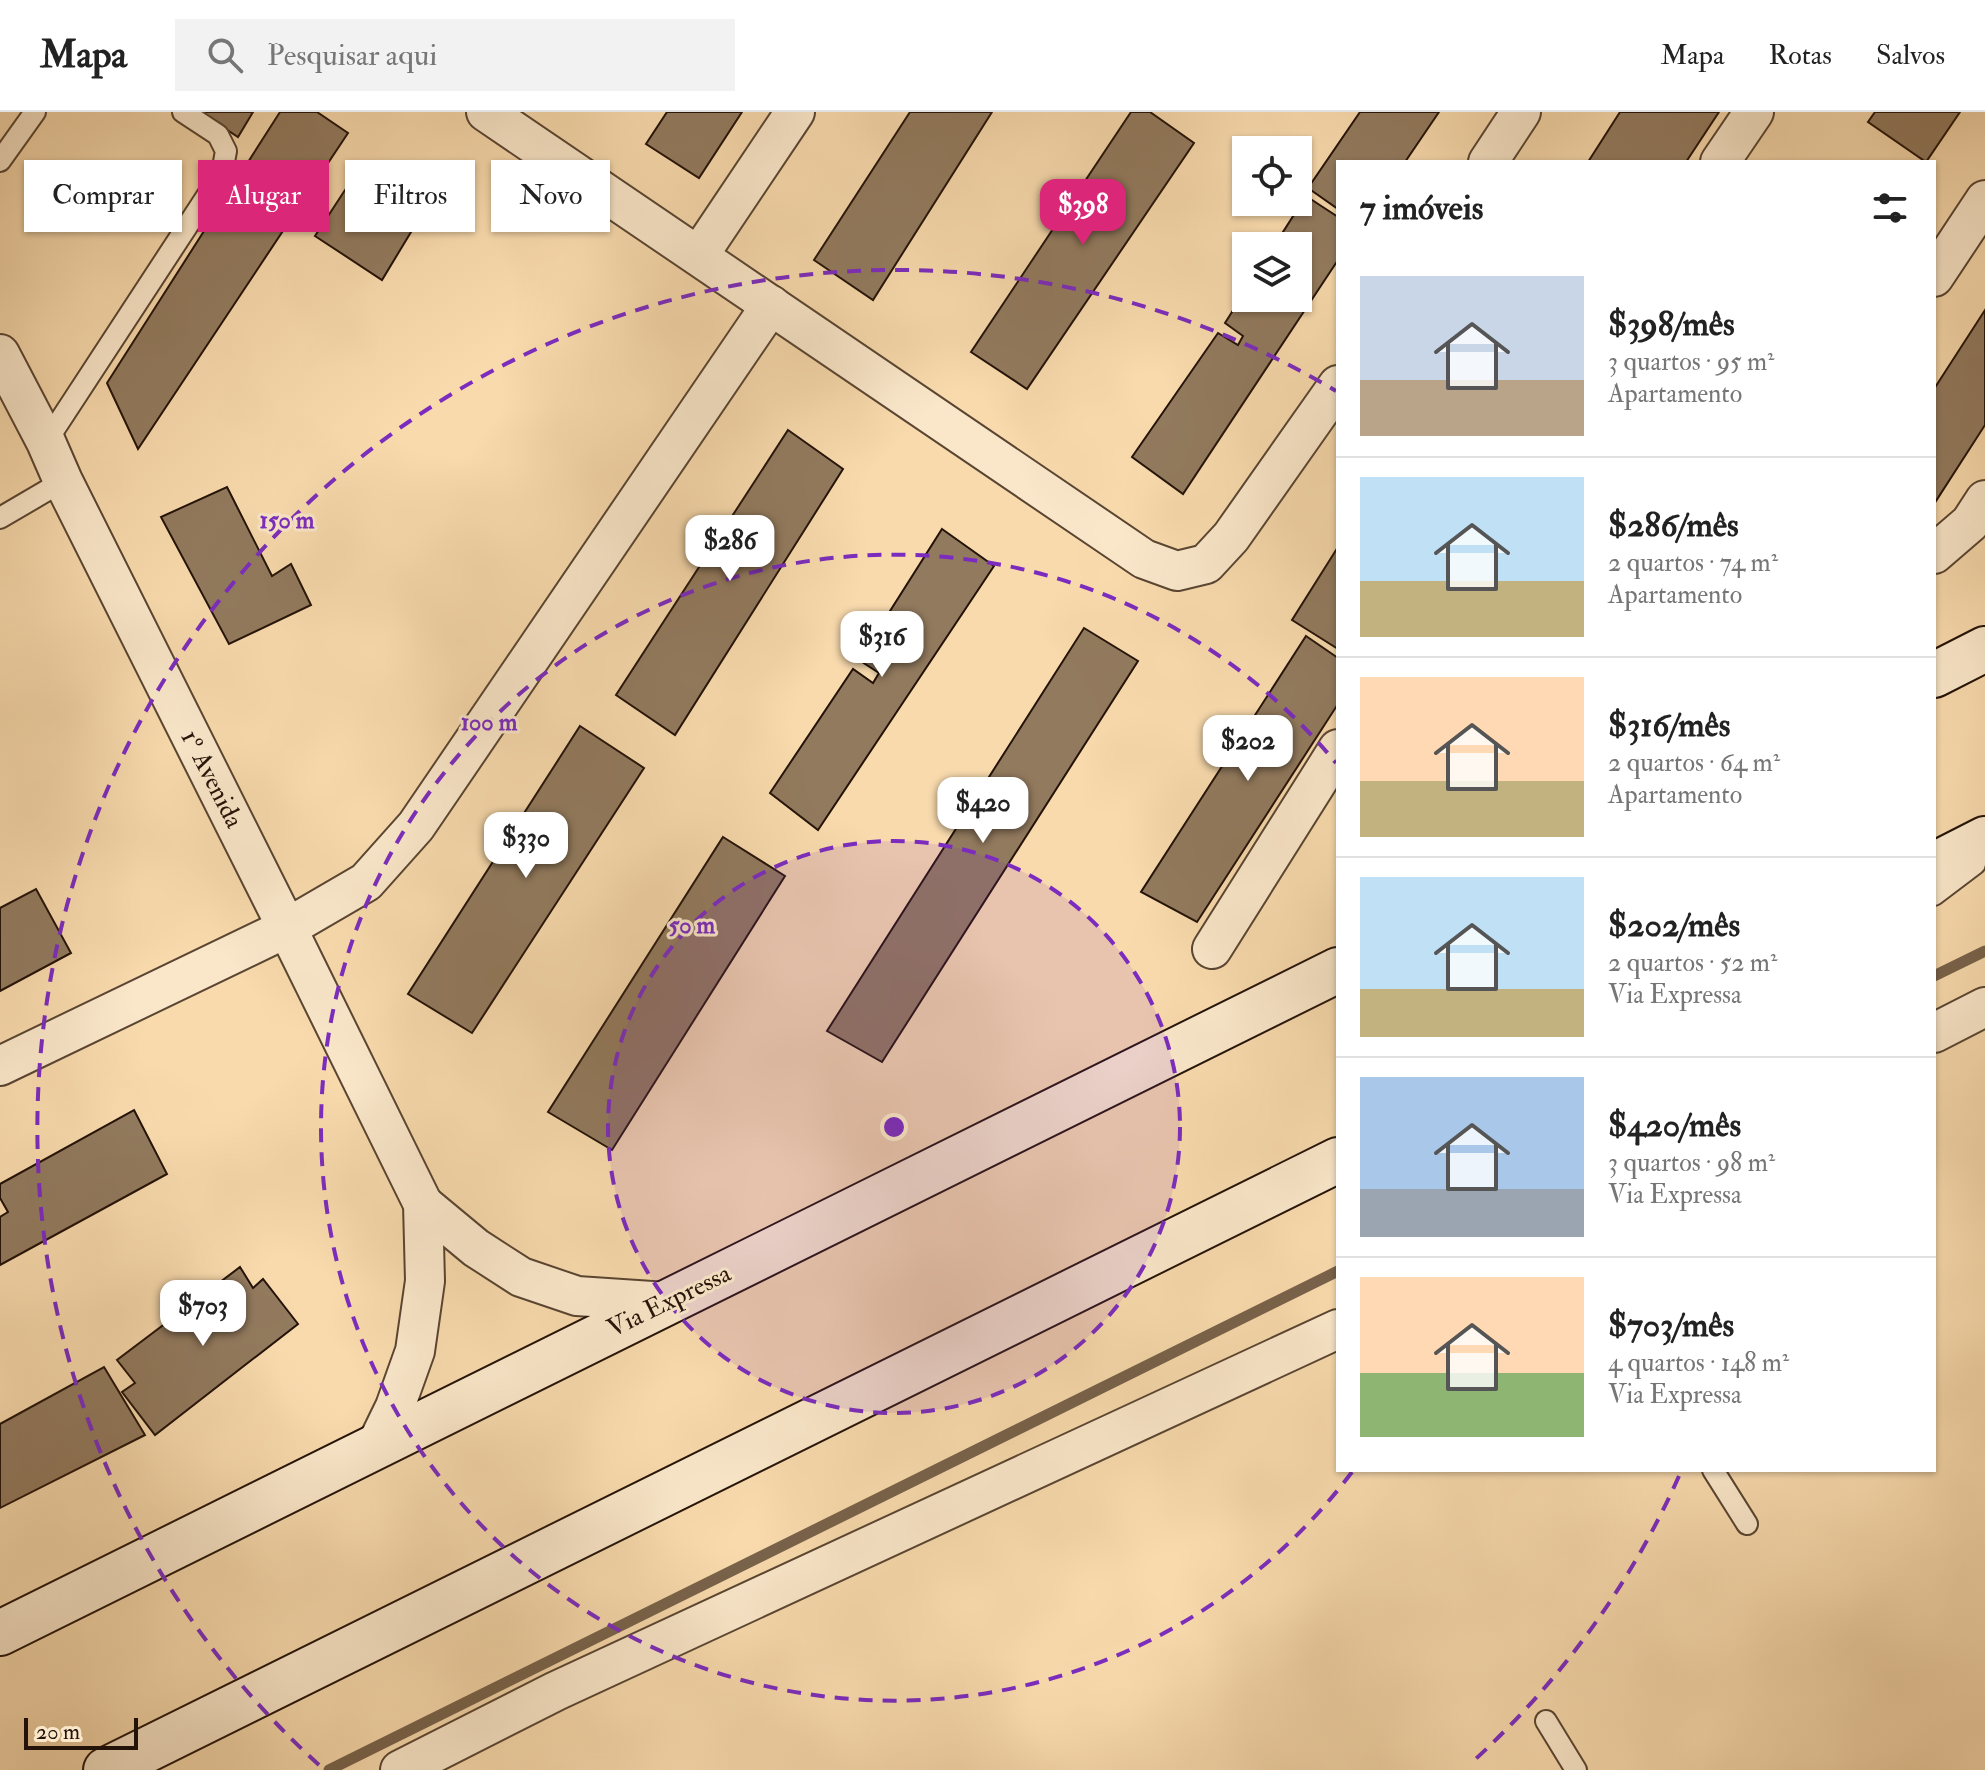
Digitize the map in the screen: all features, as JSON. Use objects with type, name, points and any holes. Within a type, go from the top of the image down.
[{"type":"main road","points":[[1936,864],[1985,839]]},
{"type":"main road","name":"Via Expressa","points":[[0,1633],[1336,971]]},
{"type":"main road","points":[[106,1770],[1336,1161]]},
{"type":"street","points":[[486,112],[1144,559],[1177,571],[1206,564],[1231,537],[1336,388]]},
{"type":"street","points":[[699,255],[795,112]]},
{"type":"street","points":[[1489,160],[1521,112]]},
{"type":"street","points":[[1721,160],[1754,112]]},
{"type":"street","points":[[1936,274],[1985,200]]},
{"type":"street","points":[[0,1066],[287,928],[366,882],[416,826],[771,305]]},
{"type":"street","name":"1º Avenida","points":[[0,354],[423,1204]]},
{"type":"street","points":[[1936,552],[1970,523],[1985,500]]},
{"type":"street","points":[[1212,949],[1336,752]]},
{"type":"street","points":[[1936,1032],[1985,1007]]},
{"type":"street","points":[[423,1204],[476,1248],[521,1277],[577,1296],[667,1302]]},
{"type":"street","points":[[376,1446],[395,1407],[415,1351],[425,1281],[423,1204]]},
{"type":"street","points":[[400,1770],[556,1691],[1336,1330]]},
{"type":"lane","points":[[0,161],[35,112]]},
{"type":"lane","points":[[46,442],[222,173],[226,151],[218,135],[183,112]]},
{"type":"lane","points":[[0,518],[63,481]]},
{"type":"lane","points":[[1936,893],[1985,856]]},
{"type":"lane","points":[[1714,1472],[1747,1524]]},
{"type":"lane","points":[[1546,1721],[1576,1770]]},
{"type":"building","points":[[200,112],[253,112],[238,137]]},
{"type":"building","points":[[280,112],[317,112],[348,133],[329,162],[249,160]]},
{"type":"building","points":[[667,112],[742,112],[699,178],[646,144]]},
{"type":"building","points":[[910,112],[992,112],[873,300],[814,260]]},
{"type":"building","points":[[1131,112],[1150,112],[1194,143],[1027,389],[971,352]]},
{"type":"building","points":[[1360,112],[1439,112],[1406,160],[1336,160],[1336,208],[1312,191],[1312,182]]},
{"type":"building","points":[[1620,112],[1719,112],[1687,160],[1589,160]]},
{"type":"building","points":[[1875,112],[1960,112],[1927,160],[1868,122]]},
{"type":"building","points":[[345,190],[345,232],[411,232],[382,280],[315,236],[318,232],[329,232],[329,215]]},
{"type":"building","points":[[1312,200],[1336,216],[1336,263],[1312,299],[1312,232],[1283,232],[1293,216],[1312,216]]},
{"type":"building","points":[[203,232],[282,232],[138,449],[107,383]]},
{"type":"building","points":[[1985,310],[1985,425],[1936,501],[1936,386]]},
{"type":"building","points":[[1232,312],[1304,312],[1183,494],[1132,457],[1218,333],[1238,345],[1243,336],[1225,323]]},
{"type":"building","points":[[788,430],[843,469],[675,735],[616,695]]},
{"type":"building","points":[[227,487],[272,576],[291,564],[311,605],[229,644],[161,517]]},
{"type":"building","points":[[942,529],[994,566],[818,830],[770,793],[853,669],[873,683],[879,673],[859,660]]},
{"type":"building","points":[[1336,550],[1336,648],[1292,620]]},
{"type":"building","points":[[1084,628],[1138,661],[882,1062],[827,1031]]},
{"type":"building","points":[[1306,636],[1336,657],[1336,707],[1197,922],[1141,892]]},
{"type":"building","points":[[580,726],[644,768],[472,1033],[408,994]]},
{"type":"building","points":[[723,837],[785,876],[612,1150],[548,1112]]},
{"type":"building","points":[[36,889],[71,953],[0,991],[0,908]]},
{"type":"building","points":[[134,1110],[167,1174],[0,1265],[0,1217],[8,1212],[0,1198],[0,1184]]},
{"type":"building","points":[[240,1267],[253,1288],[263,1279],[298,1324],[155,1435],[122,1392],[135,1383],[117,1360]]},
{"type":"building","points":[[104,1367],[145,1435],[0,1508],[0,1424]]},
{"type":"waterway","points":[[1936,975],[1985,951]]},
{"type":"waterway","points":[[329,1770],[1336,1272]]}]
